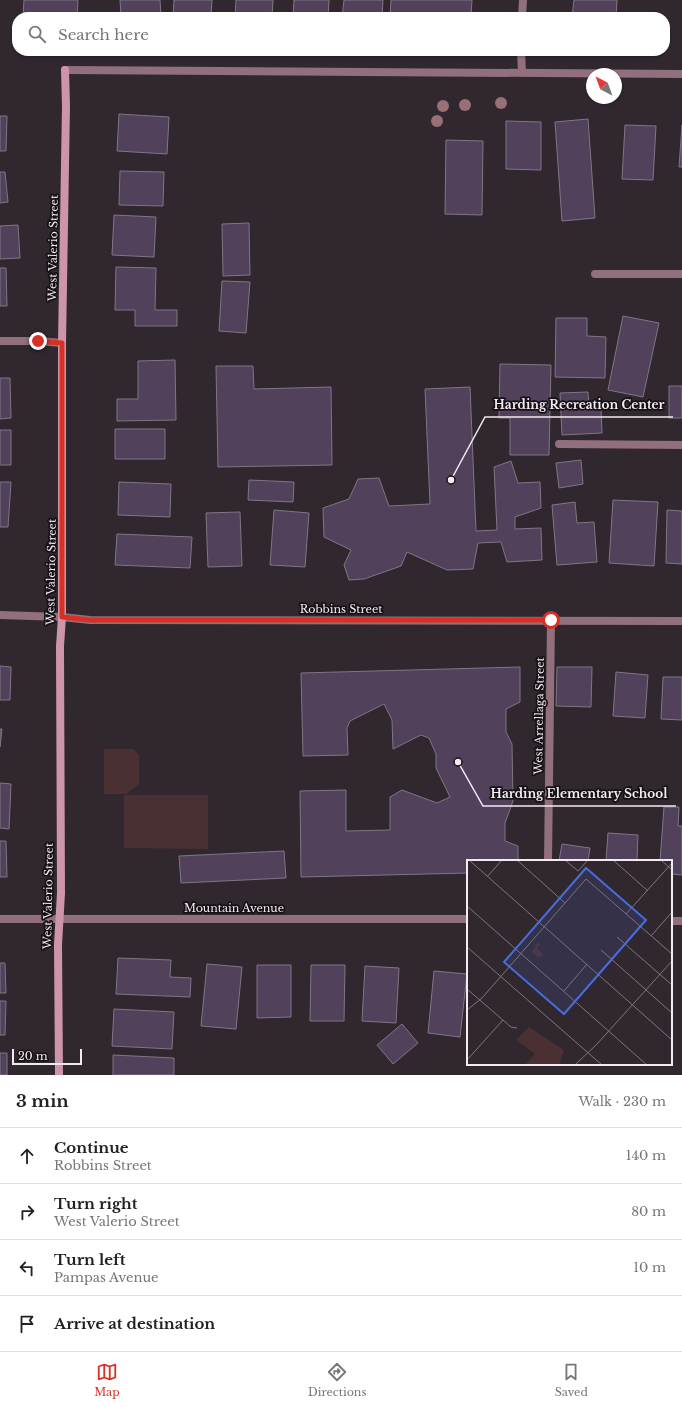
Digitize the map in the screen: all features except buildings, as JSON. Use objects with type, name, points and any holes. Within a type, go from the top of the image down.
[{"type":"street","points":[[522,12],[523,0]]},
{"type":"street","points":[[521,56],[522,73],[682,74]]},
{"type":"street","name":"West Valerio Street","points":[[59,1075],[59,919],[61,893],[60,646],[62,617],[62,343],[66,106],[65,70],[522,73]]},
{"type":"street","points":[[595,274],[682,274]]},
{"type":"street","points":[[0,341],[38,341],[62,343]]},
{"type":"street","points":[[559,444],[682,445]]},
{"type":"street","name":"Robbins Street","points":[[0,615],[62,617],[90,620],[682,621]]},
{"type":"street","name":"West Arrellaga Street","points":[[548,860],[551,620]]},
{"type":"street","name":"Mountain Avenue","points":[[0,919],[467,919]]},
{"type":"shaded area","points":[[104,749],[133,749],[139,755],[139,784],[127,794],[104,794]]},
{"type":"shaded area","points":[[124,795],[208,795],[208,849],[124,848]]},
{"type":"place","name":"Harding Recreation Center","points":[[451,480]]},
{"type":"place","name":"Harding Elementary School","points":[[458,762]]},
{"type":"route","points":[[38,341],[62,343],[62,617],[90,620],[551,620]]}]
